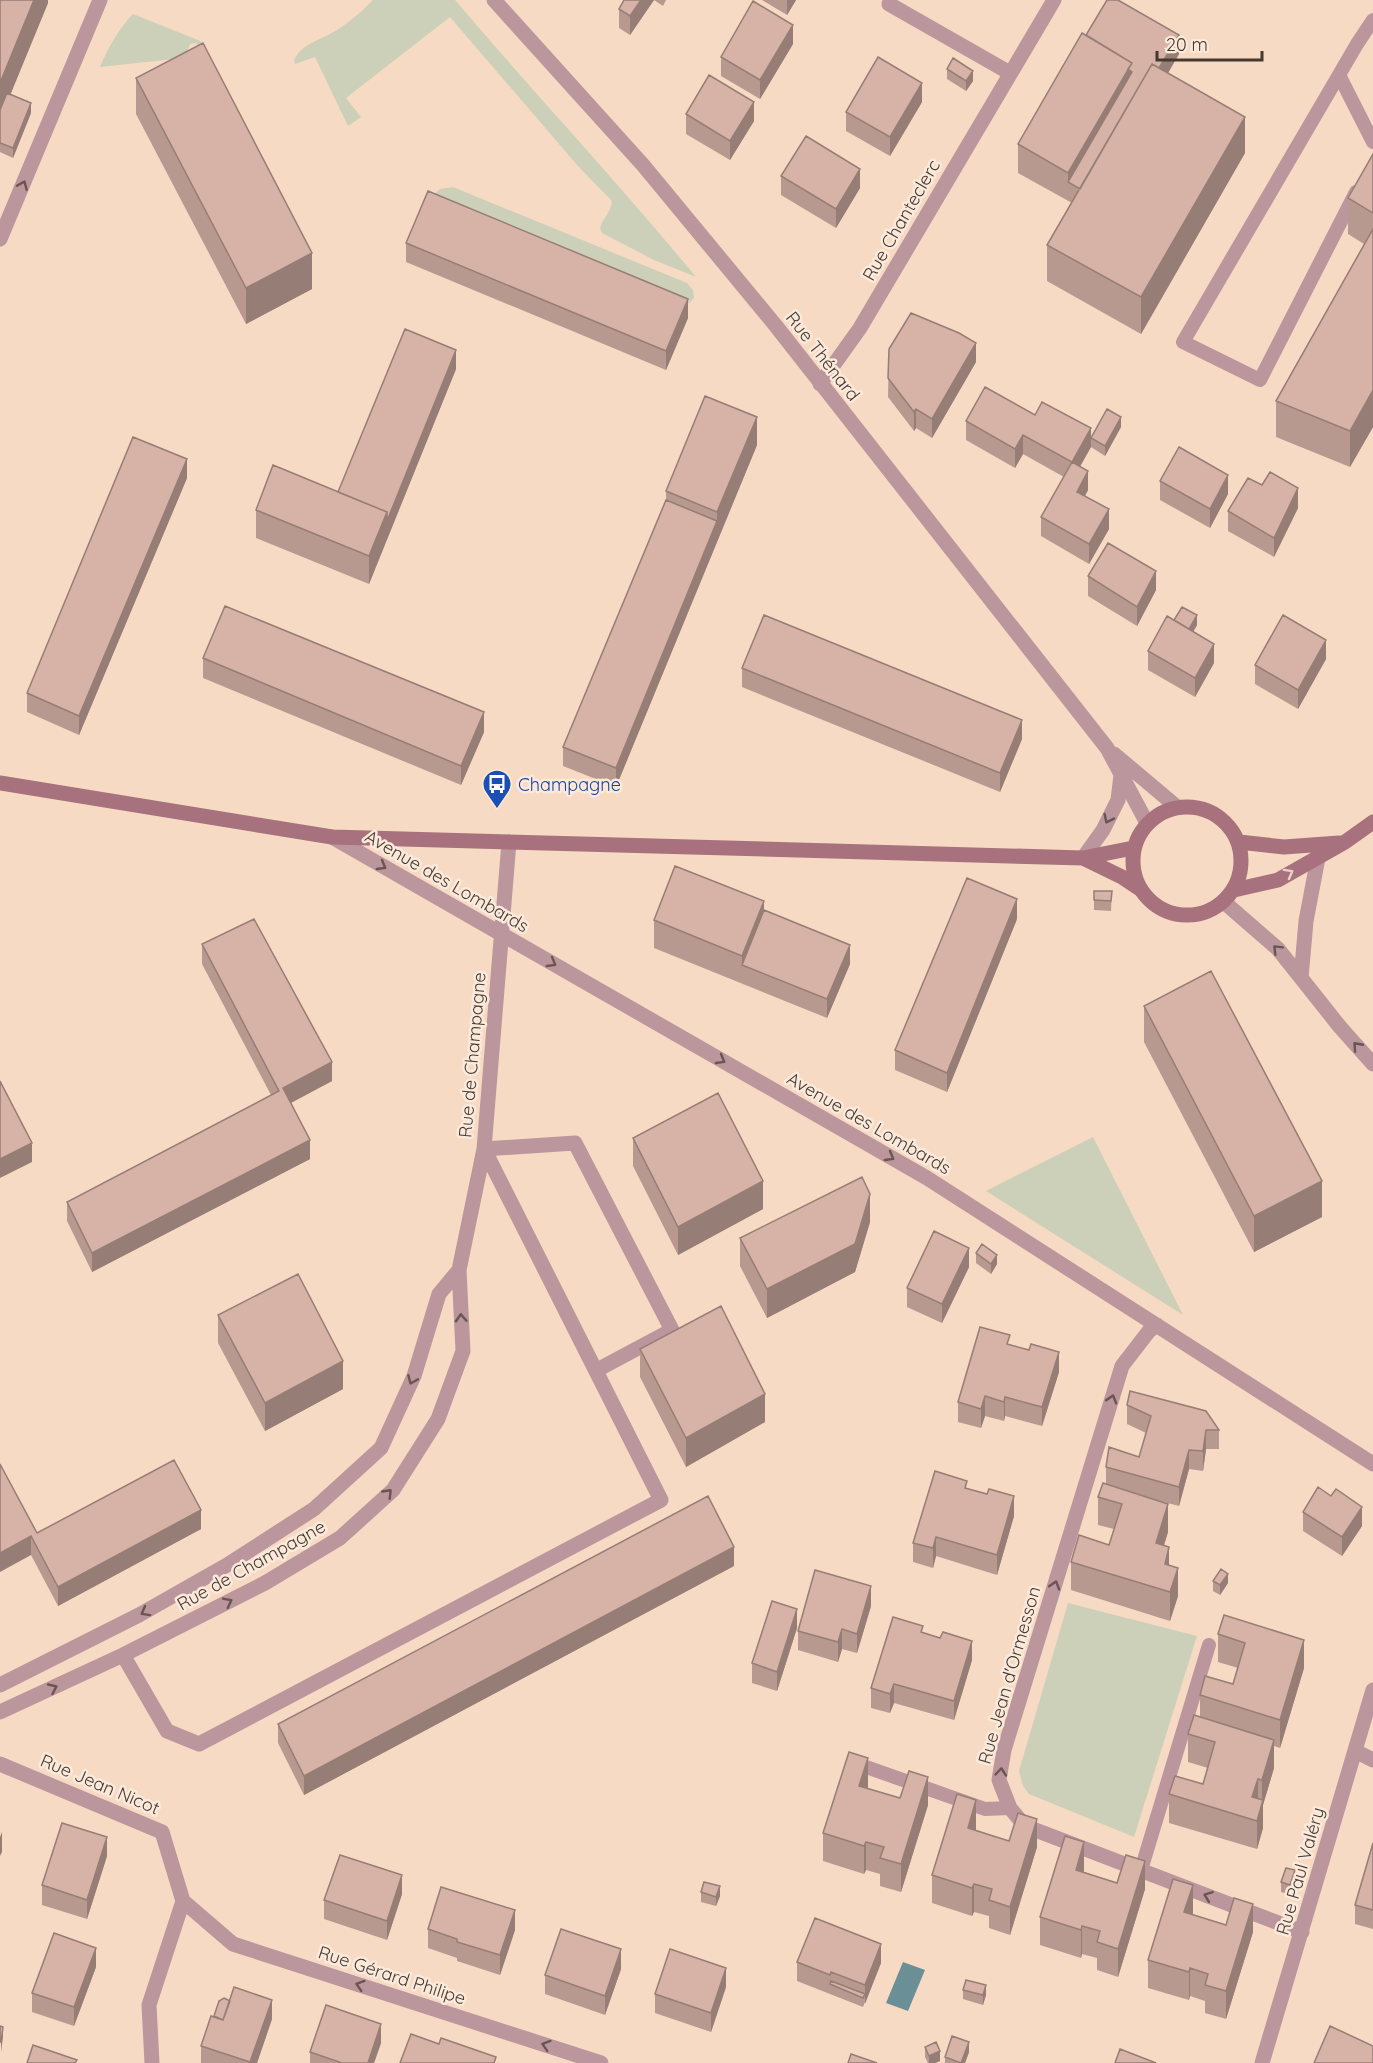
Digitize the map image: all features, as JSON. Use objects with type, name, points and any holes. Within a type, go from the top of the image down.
[{"type":"street","points":[[0,239],[100,0]]},
{"type":"street","name":"Rue Thénard","points":[[494,0],[643,165],[776,326],[1107,748],[1147,823]]},
{"type":"street","name":"Rue Chanteclerc","points":[[820,384],[860,328],[1054,0]]},
{"type":"street","points":[[890,4],[1010,73]]},
{"type":"street","name":"Rue Thénard","points":[[1107,748],[1177,807]]},
{"type":"street","points":[[1083,858],[1103,830],[1118,800],[1121,775]]},
{"type":"street","name":"Avenue des Lombards","points":[[0,783],[332,837],[1083,858],[1133,848]]},
{"type":"street","points":[[1229,896],[1242,868],[1239,842],[1226,821],[1204,808],[1177,807],[1147,823],[1133,848],[1132,869],[1140,889],[1156,906],[1179,915],[1203,914],[1229,896],[1278,880],[1345,842],[1373,822]]},
{"type":"street","name":"Avenue des Lombards","points":[[332,837],[927,1178],[1373,1464]]},
{"type":"street","name":"Rue de Champagne","points":[[0,1712],[123,1655],[265,1583],[340,1538],[393,1490],[438,1419],[463,1351],[459,1270],[484,1149],[509,842]]},
{"type":"street","points":[[1239,842],[1284,847],[1345,842]]},
{"type":"street","name":"Avenue des Lombards","points":[[1083,858],[1122,877],[1140,889]]},
{"type":"street","points":[[1301,978],[1306,921],[1318,858]]},
{"type":"street","points":[[1229,896],[1278,949],[1373,1065]]},
{"type":"street","points":[[123,1655],[167,1731],[200,1744],[661,1500],[484,1149],[575,1143],[672,1330],[597,1370]]},
{"type":"street","name":"Rue de Champagne","points":[[0,1685],[139,1615],[227,1565],[314,1509],[381,1448],[414,1376],[439,1294],[459,1270]]},
{"type":"street","name":"Rue Jean d'Ormesson","points":[[1157,1325],[1149,1331],[1122,1366],[1007,1738],[999,1780],[1010,1808],[1025,1826],[1302,1932]]},
{"type":"street","name":"Rue Paul Valéry","points":[[1262,2063],[1373,1690]]},
{"type":"street","points":[[1355,1752],[1373,1760]]},
{"type":"street","name":"Rue Jean Nicot","points":[[0,1764],[162,1832],[183,1901]]},
{"type":"street","points":[[152,2063],[149,2005],[183,1901]]},
{"type":"street","name":"Rue Gérard Philipe","points":[[183,1901],[233,1944],[601,2063]]},
{"type":"lane","points":[[1362,179],[1260,380],[1184,342],[1373,20]]},
{"type":"lane","points":[[1339,75],[1373,142]]},
{"type":"lane","points":[[1141,1870],[1209,1645]]},
{"type":"lane","points":[[855,1763],[985,1809],[1010,1808]]},
{"type":"green space","points":[[373,0],[455,0],[696,277],[654,260],[602,233],[600,228],[612,201],[577,165],[450,17],[346,98],[361,117],[348,126],[315,57],[295,64],[294,61],[307,46],[334,32]]},
{"type":"green space","points":[[133,14],[206,45],[201,48],[196,43],[190,44],[189,57],[100,67],[114,39]]},
{"type":"green space","points":[[453,187],[687,283],[693,290],[694,298],[687,305],[432,196],[440,189]]},
{"type":"green space","points":[[1093,1137],[1183,1315],[986,1191]]},
{"type":"green space","points":[[1068,1603],[1197,1636],[1134,1837],[1029,1794],[1023,1786],[1019,1771]]},
{"type":"water","points":[[903,1962],[925,1970],[908,2011],[886,2003]]},
{"type":"building","points":[[0,0],[34,0],[0,83]]},
{"type":"building","points":[[624,0],[641,0],[630,16],[619,9]]},
{"type":"building","points":[[1107,0],[1118,0],[1179,35],[1159,68],[1152,64],[1080,189],[1068,182],[1132,72],[1128,69],[1132,63],[1086,35]]},
{"type":"building","points":[[753,1],[793,25],[760,80],[721,57]]},
{"type":"building","points":[[1082,33],[1132,63],[1068,173],[1018,144]]},
{"type":"building","points":[[203,43],[312,253],[246,288],[136,78]]},
{"type":"building","points":[[878,57],[922,83],[890,137],[846,112]]},
{"type":"building","points":[[953,58],[973,71],[966,81],[947,69]]},
{"type":"building","points":[[1152,64],[1245,117],[1141,297],[1047,245]]},
{"type":"building","points":[[709,75],[754,102],[730,141],[686,114]]},
{"type":"building","points":[[7,93],[31,103],[13,148],[0,143],[0,110]]},
{"type":"building","points":[[806,136],[860,169],[836,209],[781,176]]},
{"type":"building","points":[[1373,154],[1373,213],[1348,198]]},
{"type":"building","points":[[428,191],[688,299],[666,351],[406,243]]},
{"type":"building","points":[[1373,229],[1373,390],[1350,431],[1276,401]]},
{"type":"building","points":[[911,313],[959,333],[976,343],[932,419],[916,409],[914,412],[888,378],[889,349]]},
{"type":"building","points":[[405,329],[456,350],[387,521],[387,512],[338,492]]},
{"type":"building","points":[[985,387],[1035,415],[1042,402],[1091,428],[1072,462],[1023,435],[1015,449],[966,421]]},
{"type":"building","points":[[705,396],[757,417],[717,512],[666,491]]},
{"type":"building","points":[[1107,409],[1121,417],[1105,446],[1091,438]]},
{"type":"building","points":[[133,437],[187,459],[79,716],[27,693]]},
{"type":"building","points":[[1179,447],[1228,475],[1210,509],[1160,481]]},
{"type":"building","points":[[1072,462],[1088,471],[1077,492],[1109,509],[1089,544],[1041,517]]},
{"type":"building","points":[[273,465],[387,512],[369,556],[256,510]]},
{"type":"building","points":[[1270,472],[1298,488],[1274,538],[1228,511],[1248,478],[1262,485]]},
{"type":"building","points":[[666,500],[717,521],[616,768],[563,747]]},
{"type":"building","points":[[1108,543],[1156,571],[1137,607],[1088,576]]},
{"type":"building","points":[[225,606],[484,712],[461,766],[203,658]]},
{"type":"building","points":[[1182,607],[1197,615],[1189,629],[1174,620]]},
{"type":"building","points":[[764,615],[1022,720],[1000,773],[742,668]]},
{"type":"building","points":[[1283,615],[1326,640],[1298,690],[1255,665]]},
{"type":"building","points":[[1167,616],[1214,644],[1195,678],[1148,651]]},
{"type":"building","points":[[675,866],[764,901],[742,956],[654,920]]},
{"type":"building","points":[[967,878],[1017,899],[947,1073],[895,1050]]},
{"type":"building","points":[[1094,891],[1112,891],[1111,901],[1094,900]]},
{"type":"building","points":[[764,910],[850,945],[827,999],[742,965]]},
{"type":"building","points":[[254,919],[332,1062],[283,1088],[310,1140],[92,1253],[67,1202],[279,1091],[202,944]]},
{"type":"building","points":[[1211,971],[1322,1181],[1254,1216],[1144,1006]]},
{"type":"building","points":[[0,1081],[32,1143],[0,1159]]},
{"type":"building","points":[[718,1093],[763,1181],[678,1227],[633,1138]]},
{"type":"building","points":[[862,1177],[870,1194],[855,1244],[767,1289],[740,1238]]},
{"type":"building","points":[[934,1231],[969,1248],[942,1304],[907,1288]]},
{"type":"building","points":[[982,1244],[997,1255],[991,1264],[976,1253]]},
{"type":"building","points":[[298,1274],[343,1361],[265,1403],[218,1315]]},
{"type":"building","points":[[721,1306],[765,1394],[686,1438],[640,1349]]},
{"type":"building","points":[[980,1327],[1010,1335],[1007,1344],[1029,1350],[1031,1344],[1059,1352],[1042,1407],[1005,1397],[1004,1402],[985,1396],[981,1409],[958,1402]]},
{"type":"building","points":[[1130,1391],[1206,1411],[1219,1430],[1206,1430],[1203,1451],[1189,1450],[1179,1487],[1106,1467],[1109,1447],[1139,1457],[1151,1416],[1127,1405]]},
{"type":"building","points":[[174,1460],[201,1510],[58,1587],[31,1536],[0,1553],[0,1464],[37,1533]]},
{"type":"building","points":[[935,1471],[967,1481],[965,1488],[987,1494],[989,1489],[1014,1496],[997,1555],[936,1537],[933,1548],[913,1543]]},
{"type":"building","points":[[1103,1483],[1168,1504],[1156,1543],[1169,1547],[1165,1564],[1178,1568],[1170,1592],[1071,1562],[1079,1535],[1109,1545],[1122,1504],[1098,1497]]},
{"type":"building","points":[[1318,1487],[1331,1496],[1336,1489],[1362,1507],[1342,1537],[1303,1512]]},
{"type":"building","points":[[708,1496],[734,1547],[304,1776],[278,1724]]},
{"type":"building","points":[[1221,1569],[1228,1574],[1220,1585],[1213,1581]]},
{"type":"building","points":[[815,1570],[871,1586],[857,1634],[842,1629],[838,1642],[798,1631]]},
{"type":"building","points":[[772,1601],[797,1609],[777,1672],[752,1663]]},
{"type":"building","points":[[1224,1615],[1304,1640],[1280,1720],[1200,1695],[1205,1676],[1233,1684],[1245,1643],[1218,1634]]},
{"type":"building","points":[[893,1617],[923,1626],[921,1632],[940,1638],[943,1632],[972,1641],[954,1701],[894,1684],[890,1694],[871,1688]]},
{"type":"building","points":[[1194,1715],[1274,1740],[1262,1780],[1258,1779],[1252,1797],[1263,1800],[1257,1821],[1169,1794],[1175,1776],[1203,1784],[1215,1742],[1188,1734]]},
{"type":"building","points":[[849,1752],[868,1758],[859,1786],[900,1798],[909,1771],[928,1777],[901,1864],[880,1858],[884,1847],[866,1842],[864,1846],[823,1833]]},
{"type":"building","points":[[957,1794],[976,1800],[968,1828],[1009,1841],[1018,1813],[1037,1819],[1010,1907],[989,1900],[992,1889],[974,1884],[972,1888],[932,1875]]},
{"type":"building","points":[[62,1823],[107,1837],[87,1900],[42,1885]]},
{"type":"building","points":[[1065,1836],[1084,1842],[1076,1870],[1117,1883],[1126,1855],[1145,1861],[1118,1949],[1097,1942],[1100,1931],[1082,1926],[1081,1930],[1040,1917]]},
{"type":"building","points":[[1373,1843],[1373,1910],[1355,1905]]},
{"type":"building","points":[[340,1855],[402,1875],[387,1921],[324,1900]]},
{"type":"building","points":[[1286,1868],[1295,1870],[1290,1885],[1281,1882]]},
{"type":"building","points":[[1173,1879],[1193,1885],[1184,1912],[1226,1925],[1234,1898],[1253,1904],[1226,1991],[1205,1985],[1208,1974],[1190,1968],[1189,1972],[1148,1960]]},
{"type":"building","points":[[704,1882],[720,1886],[716,1897],[701,1892]]},
{"type":"building","points":[[441,1887],[515,1910],[500,1955],[457,1942],[457,1939],[428,1929]]},
{"type":"building","points":[[815,1918],[881,1944],[865,1985],[797,1962]]},
{"type":"building","points":[[561,1929],[621,1949],[605,1996],[545,1975]]},
{"type":"building","points":[[54,1933],[96,1948],[74,2007],[32,1993]]},
{"type":"building","points":[[670,1949],[726,1968],[711,2013],[655,1994]]},
{"type":"building","points":[[966,1980],[986,1985],[983,1995],[963,1990]]},
{"type":"building","points":[[831,1981],[865,1994],[863,1998],[830,1984]]},
{"type":"building","points":[[234,1987],[272,2000],[250,2062],[201,2046],[211,2016],[223,2020]]},
{"type":"building","points":[[224,1998],[230,2001],[223,2020],[214,2016],[219,2001]]},
{"type":"building","points":[[326,2005],[381,2024],[368,2063],[342,2063],[310,2052]]},
{"type":"building","points":[[0,2026],[3,2027],[1,2042],[0,2042]]},
{"type":"building","points":[[1330,2026],[1373,2046],[1373,2063],[1314,2063]]},
{"type":"building","points":[[411,2034],[439,2044],[441,2038],[496,2057],[494,2063],[400,2063]]},
{"type":"building","points":[[952,2036],[969,2042],[961,2063],[945,2057]]},
{"type":"building","points":[[936,2042],[940,2051],[929,2056],[925,2047]]},
{"type":"building","points":[[33,2045],[77,2060],[75,2063],[27,2063]]},
{"type":"building","points":[[1120,2049],[1156,2063],[1115,2063]]},
{"type":"building","points":[[851,2054],[877,2063],[848,2063]]},
{"type":"place","name":"Champagne","points":[[497,810]]}]
